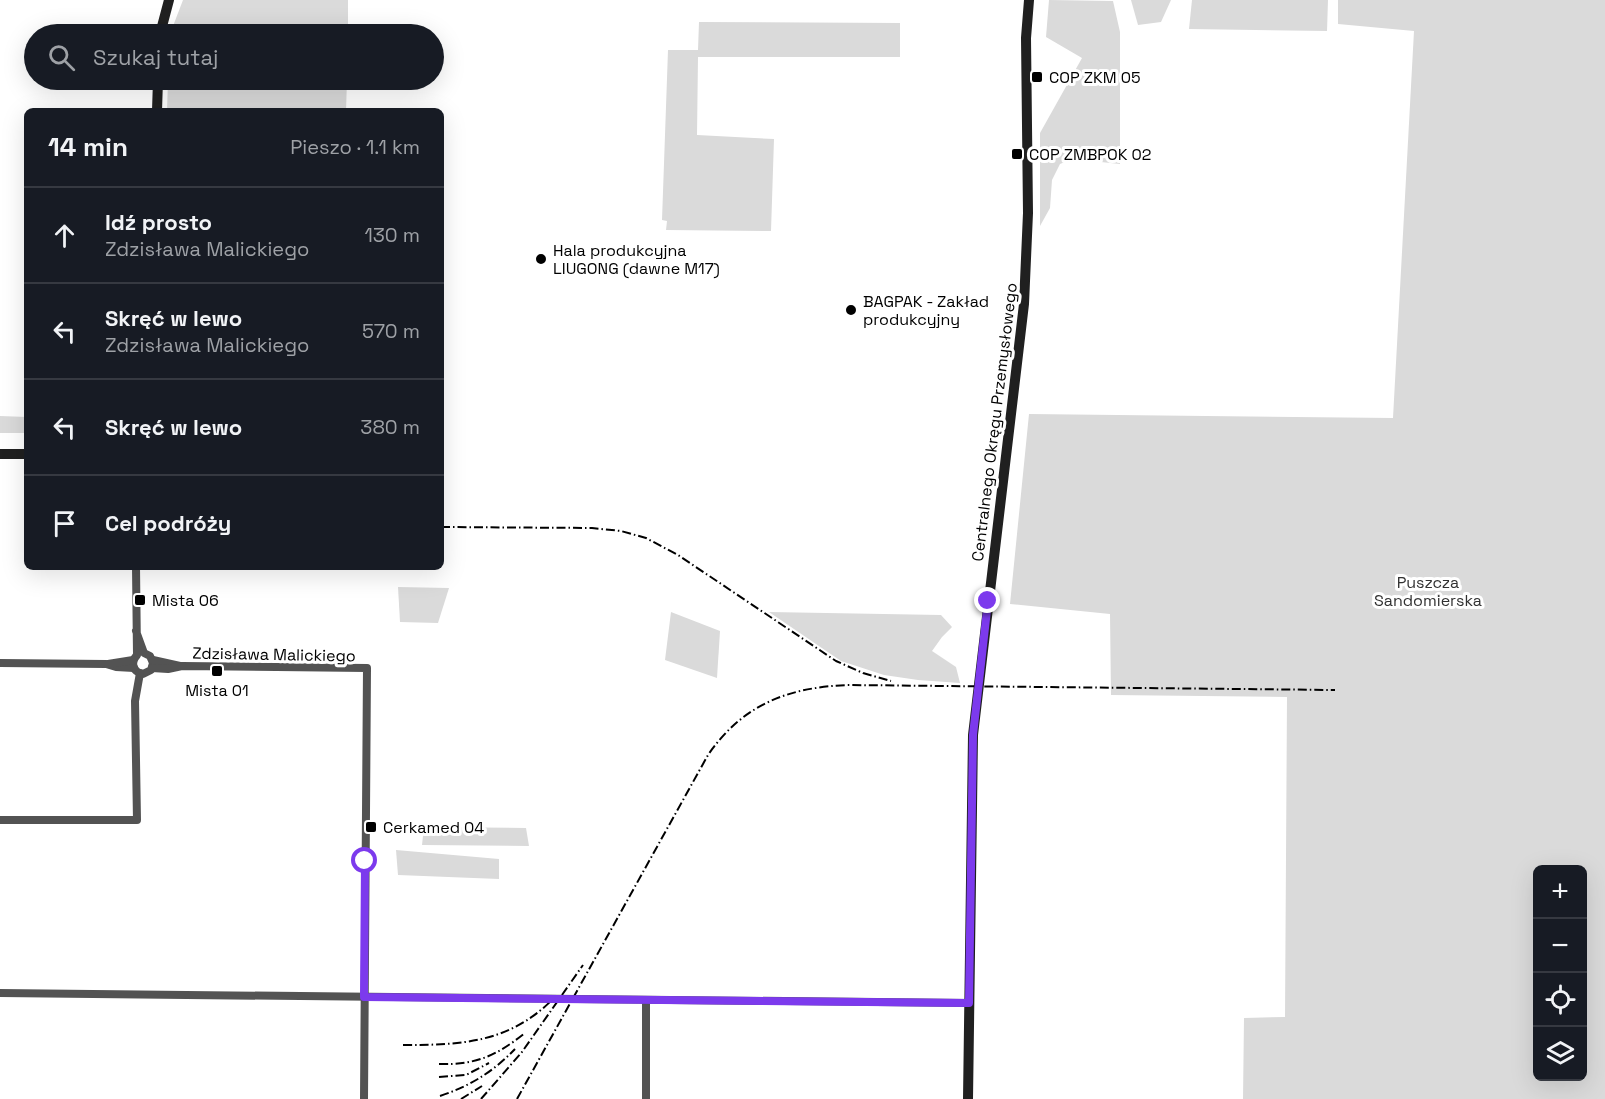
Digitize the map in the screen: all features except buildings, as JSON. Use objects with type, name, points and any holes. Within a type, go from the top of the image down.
[{"type":"street","points":[[163,24],[169,0]]},
{"type":"street","name":"Centralnego Okręgu Przemysłowego","points":[[968,1099],[973,732],[1024,304],[1028,213],[1026,38],[1029,0]]},
{"type":"street","points":[[157,108],[158,90]]},
{"type":"street","points":[[0,454],[24,454]]},
{"type":"street","points":[[0,820],[137,820],[136,570]]},
{"type":"street","points":[[0,663],[106,664],[137,662],[150,656],[152,664],[148,672],[137,662]]},
{"type":"street","name":"Zdzisława Malickiego","points":[[152,664],[367,668],[364,997]]},
{"type":"street","points":[[0,993],[969,1003]]},
{"type":"street","points":[[364,997],[364,1099]]},
{"type":"street","points":[[646,1000],[646,1099]]},
{"type":"green space","points":[[183,0],[348,0],[348,24],[174,24]]},
{"type":"green space","points":[[1049,0],[1113,1],[1120,32],[1120,164],[1072,159],[1060,164],[1052,180],[1050,208],[1040,226],[1040,133],[1082,58],[1046,37]]},
{"type":"green space","points":[[1131,0],[1171,0],[1161,22],[1138,25]]},
{"type":"green space","points":[[1192,0],[1328,0],[1327,31],[1189,29]]},
{"type":"green space","name":"Puszcza Sandomierska","points":[[1338,0],[1605,0],[1605,1099],[1243,1099],[1244,1018],[1285,1017],[1287,697],[1111,695],[1110,614],[1010,604],[1029,414],[1393,418],[1414,31],[1338,24]]},
{"type":"green space","points":[[699,22],[900,23],[900,57],[698,57],[697,135],[774,139],[771,231],[666,230],[667,221],[662,220],[668,50],[698,50]]},
{"type":"green space","points":[[168,90],[347,90],[346,108],[167,108]]},
{"type":"green space","points":[[0,416],[24,417],[24,433],[0,433]]},
{"type":"green space","points":[[398,587],[449,588],[438,623],[400,622]]},
{"type":"green space","points":[[671,612],[720,631],[717,678],[665,660]]},
{"type":"green space","points":[[769,612],[941,615],[952,627],[932,651],[956,667],[960,683],[884,675],[841,661]]},
{"type":"green space","points":[[424,827],[526,828],[529,846],[422,845]]},
{"type":"green space","points":[[396,850],[499,859],[499,879],[398,875]]},
{"type":"railway","points":[[444,527],[592,528],[621,531],[646,538],[678,555],[836,661],[863,673],[891,681]]},
{"type":"railway","points":[[517,1099],[708,755],[736,723],[769,702],[807,690],[849,685],[1335,690]]},
{"type":"railway","points":[[481,1099],[522,1052],[583,965]]},
{"type":"railway","points":[[403,1045],[465,1042],[502,1033],[536,1014],[553,999]]},
{"type":"railway","points":[[439,1064],[464,1063],[485,1058],[505,1048],[525,1033]]},
{"type":"railway","points":[[440,1096],[480,1077],[498,1065],[515,1049]]},
{"type":"railway","points":[[439,1077],[466,1075],[489,1063]]},
{"type":"railway","points":[[461,1099],[482,1086]]},
{"type":"place","name":"COP ZKM 05","points":[[1037,77]]},
{"type":"place","name":"COP ZMBPOK 02","points":[[1017,154]]},
{"type":"place","name":"Hala produkcyjna LIUGONG (dawne M17)","points":[[541,259]]},
{"type":"place","name":"BAGPAK - Zakład produkcyjny","points":[[851,310]]},
{"type":"place","name":"Mista 06","points":[[140,600]]},
{"type":"place","name":"Mista 01","points":[[217,671]]},
{"type":"place","name":"Cerkamed 04","points":[[371,827]]},
{"type":"route","points":[[365,861],[364,997],[969,1003],[973,735],[988,601]]}]
